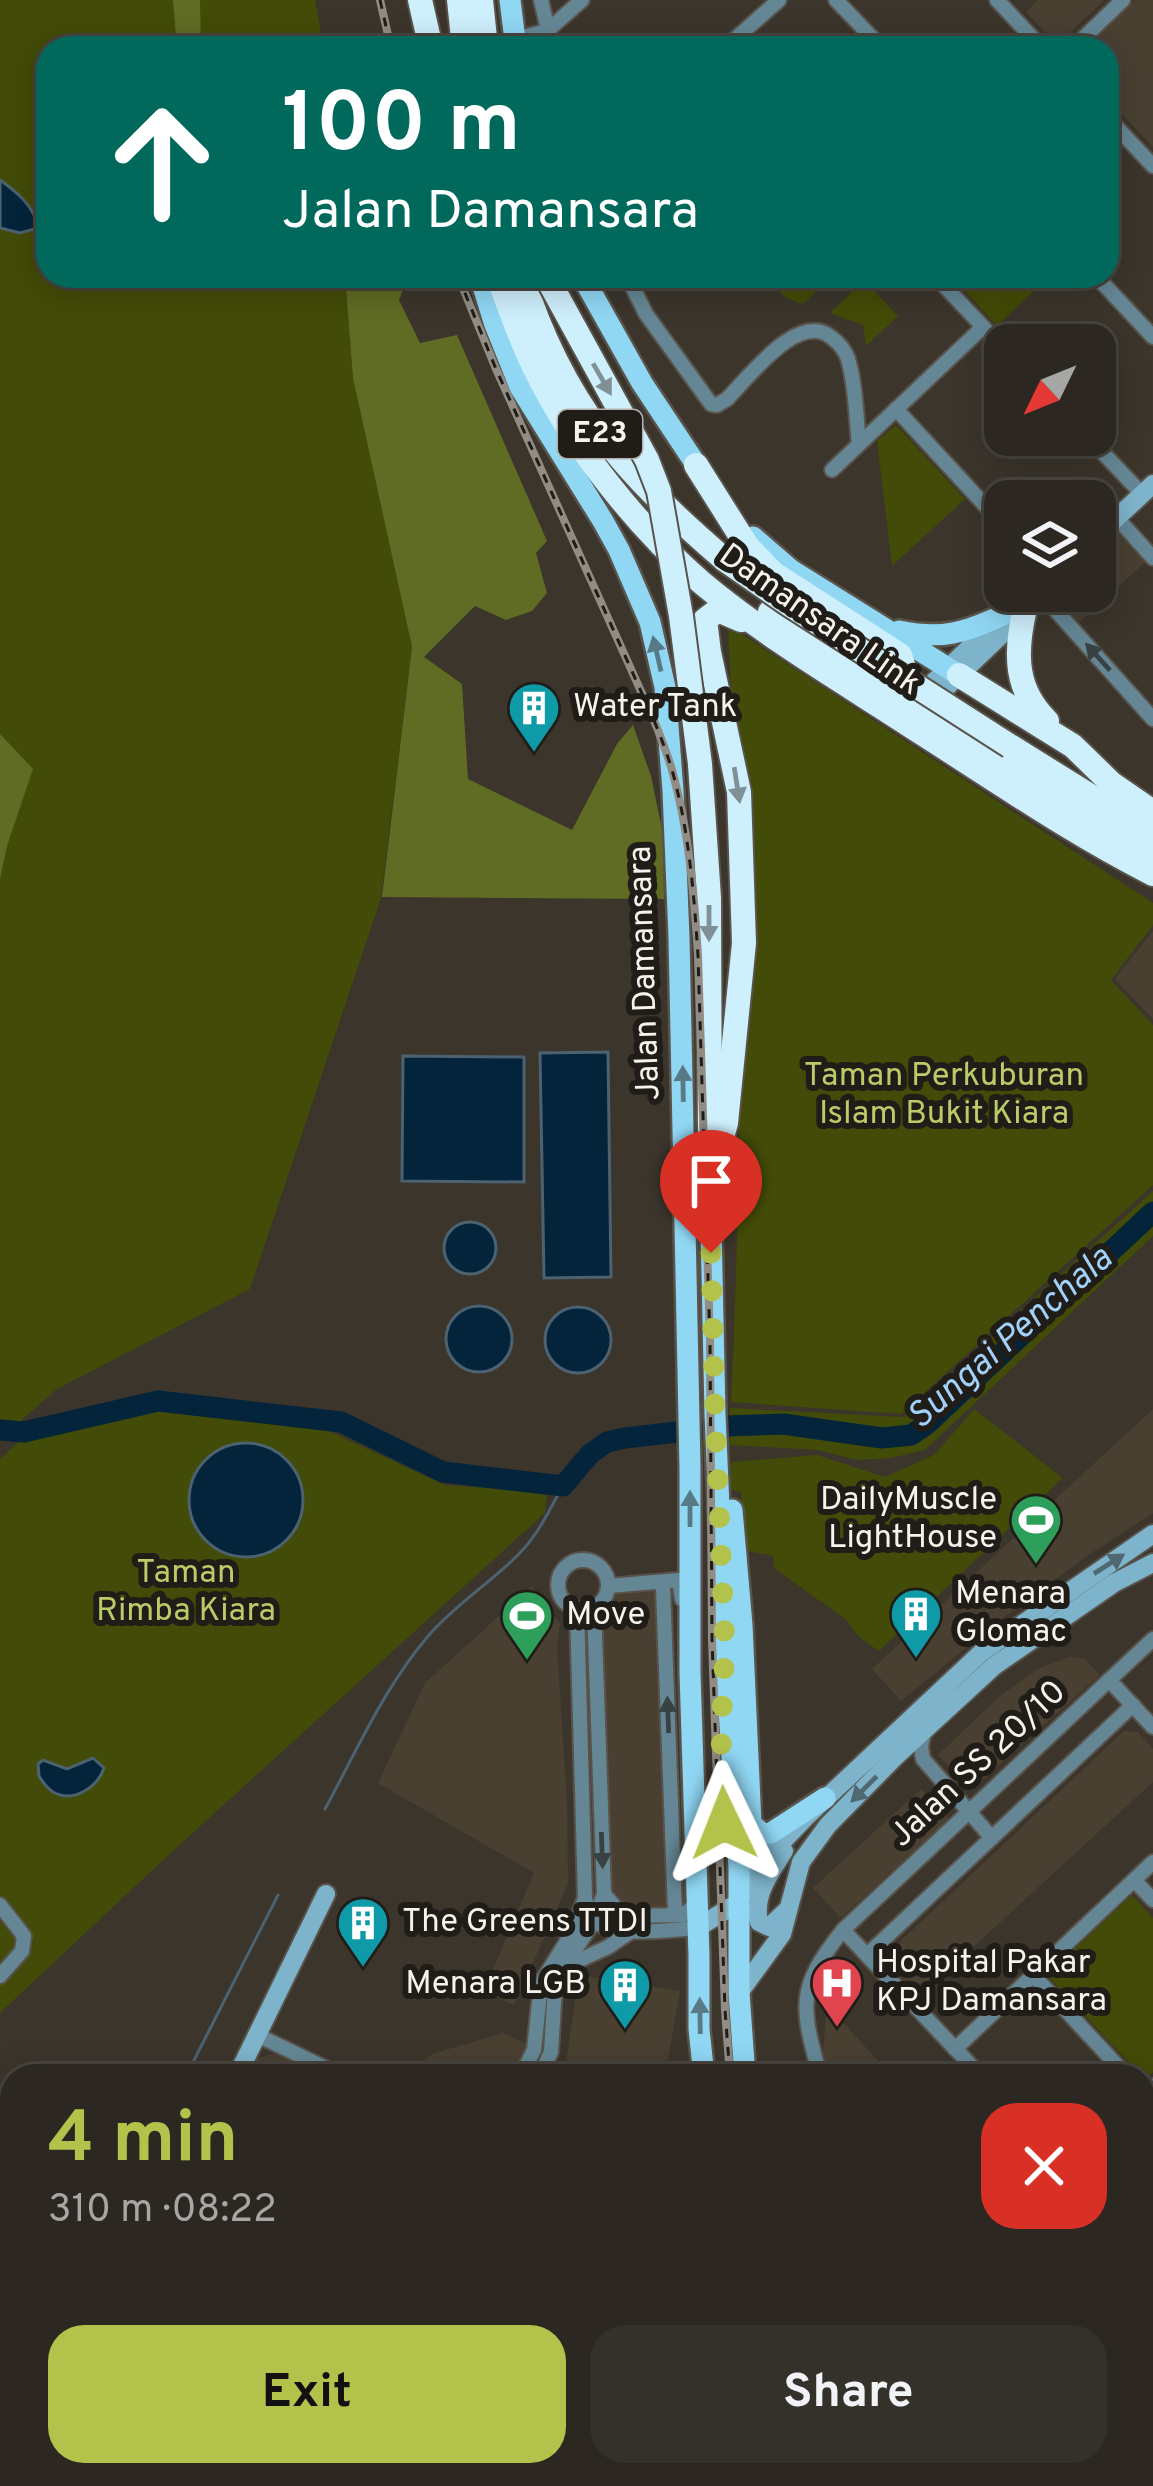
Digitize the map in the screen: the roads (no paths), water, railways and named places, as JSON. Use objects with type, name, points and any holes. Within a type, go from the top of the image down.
[{"type":"highway","points":[[420,0],[428,36]]},
{"type":"highway","points":[[459,0],[463,36]]},
{"type":"highway","points":[[482,0],[485,36]]},
{"type":"highway","points":[[496,0],[507,36]]},
{"type":"highway","name":"Damansara Link","points":[[503,288],[534,368],[560,415],[640,521],[702,583],[771,633],[1108,851],[1153,874]]},
{"type":"highway","name":"Damansara Link","points":[[527,288],[557,364],[583,410],[619,460],[668,511],[725,560],[790,605],[1153,835]]},
{"type":"highway","points":[[553,288],[659,490],[700,764],[709,898],[710,1180]]},
{"type":"highway","points":[[591,459],[718,574],[1153,860]]},
{"type":"highway","points":[[696,465],[746,546],[773,573],[900,655],[901,676],[895,681],[873,680]]},
{"type":"highway","points":[[710,1180],[726,1123],[744,943],[740,792],[705,620],[718,610],[771,633]]},
{"type":"highway","points":[[1026,612],[1017,644],[1021,684],[1037,711],[1111,783]]},
{"type":"highway","points":[[953,672],[1073,746]]},
{"type":"highway","points":[[975,743],[966,727],[974,715],[990,711],[1153,812]]},
{"type":"highway","points":[[1108,851],[1153,889]]},
{"type":"main road","points":[[510,0],[510,36]]},
{"type":"main road","name":"Jalan Damansara","points":[[484,288],[520,387],[619,550],[650,622],[665,687],[679,937],[698,1891],[682,1924],[699,1955],[703,2064]]},
{"type":"main road","points":[[590,288],[696,465],[757,542],[791,570],[953,672]]},
{"type":"main road","points":[[1117,518],[1148,489]]},
{"type":"main road","points":[[881,627],[925,637],[944,635],[966,632],[1007,612]]},
{"type":"main road","points":[[917,707],[1017,612]]},
{"type":"main road","points":[[710,1180],[717,1464],[740,1867]]},
{"type":"main road","points":[[719,1489],[731,1508],[737,1550],[751,1824],[755,1831],[771,1833],[825,1798]]},
{"type":"main road","points":[[682,1924],[733,1907],[759,1866],[805,1818],[982,1652],[1153,1534]]},
{"type":"main road","points":[[739,1993],[782,1934],[801,1862],[814,1842],[896,1756],[994,1666],[1114,1583],[1153,1563]]},
{"type":"main road","points":[[725,1647],[721,1734],[744,2064]]},
{"type":"main road","points":[[733,1907],[750,1808]]},
{"type":"main road","points":[[786,1911],[769,1928],[756,1915],[769,1875],[805,1818]]},
{"type":"main road","points":[[243,2064],[326,1894]]},
{"type":"street","points":[[541,0],[548,36]]},
{"type":"street","points":[[534,36],[547,31],[582,0]]},
{"type":"street","points":[[738,36],[779,0]]},
{"type":"street","points":[[836,0],[870,36]]},
{"type":"street","points":[[997,0],[1031,36]]},
{"type":"street","points":[[1086,36],[1123,0]]},
{"type":"street","points":[[1119,130],[1152,164]]},
{"type":"street","points":[[633,288],[646,314],[711,404],[727,399],[791,337],[810,328],[824,332],[848,356],[859,444]]},
{"type":"street","points":[[832,470],[983,327],[946,288]]},
{"type":"street","points":[[1107,288],[1153,337]]},
{"type":"street","points":[[896,409],[984,504]]},
{"type":"street","points":[[1110,456],[1148,489]]},
{"type":"street","points":[[1117,518],[1153,558]]},
{"type":"street","points":[[1041,612],[1153,719]]},
{"type":"street","points":[[583,1560],[598,1565],[608,1586],[603,1600],[594,1607],[577,1609],[560,1594],[559,1579],[568,1566],[583,1560]]},
{"type":"street","points":[[608,1586],[679,1580],[690,1634]]},
{"type":"street","points":[[660,1582],[675,1911],[682,1924]]},
{"type":"street","points":[[546,2064],[551,2052],[556,1988],[604,1894],[594,1607]]},
{"type":"street","points":[[577,1609],[585,1898],[594,1921],[630,1932]]},
{"type":"street","name":"Jalan SS 20/10","points":[[817,2064],[809,2034],[807,1991],[818,1964],[843,1930],[1153,1639]]},
{"type":"street","points":[[1109,1680],[1153,1727]]},
{"type":"street","name":"Jalan SS 20/10","points":[[867,1955],[1133,1705]]},
{"type":"street","points":[[924,1731],[923,1759],[992,1838]]},
{"type":"street","points":[[896,1756],[923,1759]]},
{"type":"street","points":[[955,2049],[1153,1862]]},
{"type":"street","points":[[1134,1880],[1153,1900]]},
{"type":"street","points":[[604,1894],[633,1916],[682,1924]]},
{"type":"street","points":[[527,2064],[534,2050],[544,1978],[572,1933],[585,1898]]},
{"type":"street","points":[[0,1905],[24,1936],[22,1951],[0,1976]]},
{"type":"street","points":[[564,1967],[630,1932],[682,1924]]},
{"type":"street","points":[[843,1930],[969,2064]]},
{"type":"street","points":[[1033,1975],[1116,2064]]},
{"type":"street","points":[[257,2035],[317,2064]]},
{"type":"water","points":[[0,180],[29,207],[36,229],[20,233],[0,228]]},
{"type":"water","points":[[608,1052],[611,1277],[544,1278],[540,1053]]},
{"type":"water","points":[[403,1056],[524,1057],[524,1182],[402,1181]]},
{"type":"water","points":[[470,1222],[488,1230],[496,1248],[488,1266],[470,1274],[452,1266],[444,1248],[452,1230]]},
{"type":"water","points":[[479,1306],[503,1315],[512,1339],[503,1363],[479,1372],[455,1363],[446,1339],[455,1315]]},
{"type":"water","points":[[578,1307],[602,1316],[611,1340],[602,1364],[578,1373],[554,1364],[545,1340],[554,1316]]},
{"type":"water","points":[[246,1443],[268,1448],[286,1460],[298,1478],[303,1500],[298,1522],[286,1540],[268,1552],[246,1557],[224,1552],[206,1540],[194,1522],[189,1500],[194,1478],[206,1460],[224,1448]]},
{"type":"water","points":[[93,1758],[104,1768],[91,1787],[77,1794],[53,1792],[39,1776],[38,1764],[43,1760],[67,1769]]},
{"type":"waterway","name":"Sungai Penchala","points":[[0,1430],[24,1432],[158,1401],[341,1422],[443,1472],[563,1486],[590,1454],[607,1442],[625,1438],[783,1424],[882,1438],[911,1435],[1153,1212]]},
{"type":"waterway","name":"Sungai Penchala","points":[[325,1809],[372,1719],[413,1655],[439,1624],[526,1547],[563,1486]]},
{"type":"waterway","name":"Sungai Penchala","points":[[192,2064],[278,1895]]},
{"type":"railway","points":[[380,0],[388,36]]},
{"type":"railway","points":[[463,288],[656,724],[687,839],[698,956],[710,1340],[712,1639],[729,2064]]},
{"type":"place","name":"Water Tank","points":[[534,754]]},
{"type":"place","name":"DailyMuscle LightHouse","points":[[1036,1566]]},
{"type":"place","name":"Menara Glomac","points":[[916,1660]]},
{"type":"place","name":"Move","points":[[527,1662]]},
{"type":"place","name":"The Greens TTDI","points":[[363,1969]]},
{"type":"place","name":"Hospital Pakar KPJ Damansara","points":[[837,2029]]},
{"type":"place","name":"Menara LGB","points":[[625,2031]]},
{"type":"park label","name":"Taman Perkuburan Islam Bukit Kiara","points":[[944,1096]]},
{"type":"park label","name":"Taman Rimba Kiara","points":[[186,1593]]}]
